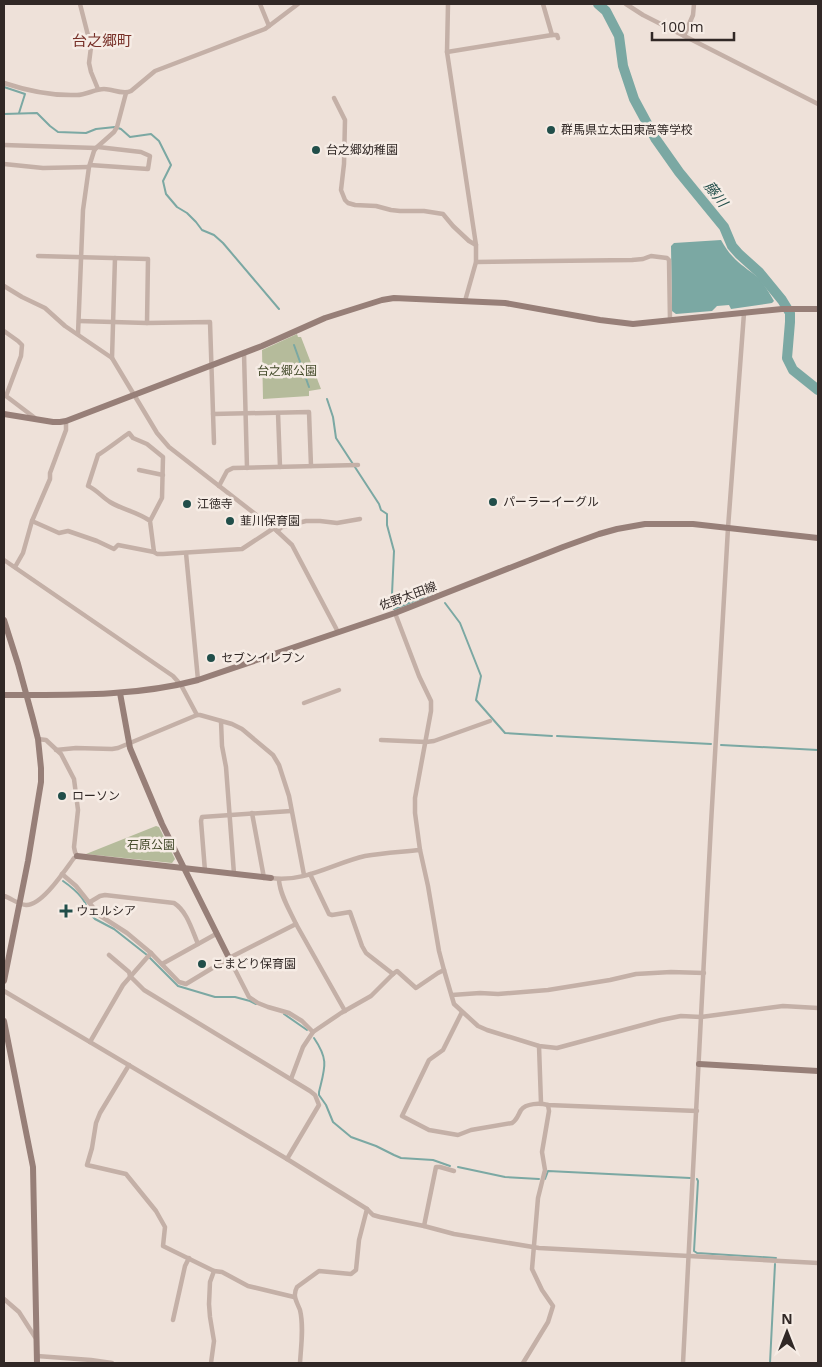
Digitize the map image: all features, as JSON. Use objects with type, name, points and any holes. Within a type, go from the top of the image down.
[{"type":"street","points":[[80,4],[91,47],[91,72],[98,89]]},
{"type":"street","points":[[260,4],[270,26]]},
{"type":"street","points":[[4,83],[22,89],[54,95],[80,95],[98,89],[126,94],[131,92],[155,71],[265,29],[298,4]]},
{"type":"street","points":[[448,4],[447,52],[476,245],[476,262],[465,301]]},
{"type":"street","points":[[543,4],[552,35]]},
{"type":"street","points":[[626,4],[643,15],[818,104]]},
{"type":"street","points":[[684,36],[693,15],[694,4]]},
{"type":"street","points":[[447,52],[552,35],[557,35],[558,38]]},
{"type":"street","points":[[78,334],[83,210],[90,166],[94,151],[118,127],[126,94]]},
{"type":"street","points":[[334,98],[345,120],[341,190],[345,200],[355,205],[376,206],[400,211],[424,210],[443,214],[458,231],[476,245]]},
{"type":"street","points":[[4,145],[97,147],[141,152],[150,156],[148,169],[90,166],[43,168],[4,164]]},
{"type":"street","points":[[38,256],[148,259],[147,323]]},
{"type":"street","points":[[476,262],[632,260],[651,256],[667,258],[669,260],[670,321]]},
{"type":"street","points":[[112,358],[115,258]]},
{"type":"street","points":[[4,286],[45,308],[65,326],[112,358],[156,433],[169,447],[275,529],[292,545],[338,632]]},
{"type":"street","points":[[4,414],[38,420],[66,421],[244,354],[325,318],[394,298],[522,305],[600,320],[633,324],[784,309],[818,309]]},
{"type":"street","points":[[683,1363],[728,528],[744,313]]},
{"type":"street","points":[[79,321],[210,322],[214,443]]},
{"type":"street","points":[[4,331],[22,345],[21,356],[6,396],[38,420]]},
{"type":"street","points":[[244,354],[247,468]]},
{"type":"street","points":[[213,414],[309,412],[311,466]]},
{"type":"street","points":[[278,413],[280,467]]},
{"type":"street","points":[[15,567],[23,553],[32,521],[50,479],[50,474],[66,430],[66,421]]},
{"type":"street","points":[[150,521],[111,503],[95,489],[88,486],[98,455],[129,433],[133,438],[147,444],[163,457],[162,498],[150,521],[154,552]]},
{"type":"street","points":[[161,456],[169,447]]},
{"type":"street","points":[[219,486],[227,471],[233,468],[355,465]]},
{"type":"street","points":[[139,470],[163,475]]},
{"type":"street","points":[[32,521],[59,533],[68,531],[97,541],[114,550],[118,545],[163,554],[242,549],[275,529],[282,527],[306,521],[337,523],[360,519]]},
{"type":"street","name":"佐野太田線","points":[[4,695],[120,693],[181,685],[396,613],[563,547],[617,529],[645,524],[693,524],[818,538]]},
{"type":"street","points":[[186,553],[198,680]]},
{"type":"street","points":[[4,560],[173,676],[181,685],[197,715]]},
{"type":"street","points":[[396,613],[419,676],[431,701],[426,742],[414,798],[415,812],[420,850],[444,970],[454,1004],[462,1012],[478,1026],[487,1030],[539,1046],[557,1048],[681,1016],[701,1017],[783,1006],[818,1008]]},
{"type":"street","points":[[4,620],[38,739],[41,768],[41,782],[4,981]]},
{"type":"street","points":[[304,703],[339,690]]},
{"type":"street","points":[[120,693],[128,744],[162,824],[249,997],[258,1003],[289,1013],[302,1021],[313,1032]]},
{"type":"street","points":[[56,750],[76,748],[112,749],[197,715],[222,721],[242,729],[273,755],[279,765],[289,796],[304,875]]},
{"type":"street","points":[[222,721],[222,746],[226,761],[234,874]]},
{"type":"street","points":[[381,740],[426,742],[490,721]]},
{"type":"street","points":[[38,739],[46,740],[64,758],[72,774],[78,810],[74,847],[77,856]]},
{"type":"street","points":[[204,871],[201,818],[230,814],[291,811]]},
{"type":"street","points":[[252,813],[267,878]]},
{"type":"street","points":[[4,896],[27,905],[34,903],[49,890],[77,856],[279,880],[310,874],[366,856],[420,850]]},
{"type":"street","points":[[62,874],[76,886],[99,915],[127,933],[151,953],[179,982],[186,984],[230,958],[296,924]]},
{"type":"street","points":[[310,874],[329,914],[350,912],[366,953],[392,974]]},
{"type":"street","points":[[279,880],[296,924],[345,1011]]},
{"type":"street","points":[[90,902],[105,895],[174,903],[186,916],[198,944]]},
{"type":"street","points":[[162,964],[216,934]]},
{"type":"street","points":[[90,1042],[130,976],[151,953]]},
{"type":"street","points":[[109,955],[129,972],[130,976],[144,990],[315,1095],[319,1105],[287,1159]]},
{"type":"street","points":[[291,1079],[303,1048],[313,1032],[371,996],[392,974],[398,971],[416,988],[444,970]]},
{"type":"street","points":[[452,995],[548,990],[636,974],[704,973]]},
{"type":"street","points":[[4,991],[287,1159],[367,1209],[373,1215],[454,1234],[534,1247],[818,1263]]},
{"type":"street","points":[[462,1012],[443,1050],[429,1060],[402,1116],[429,1130],[458,1135],[471,1130],[512,1123],[522,1108],[541,1103],[548,1105],[697,1111]]},
{"type":"street","points":[[4,1021],[33,1167],[37,1360],[112,1363]]},
{"type":"street","points":[[539,1046],[541,1103]]},
{"type":"street","points":[[699,1064],[818,1071]]},
{"type":"street","points":[[129,1065],[100,1113],[87,1165],[126,1174],[156,1211],[165,1227],[163,1246],[214,1271],[222,1272],[248,1286],[294,1297]]},
{"type":"street","points":[[523,1363],[548,1322],[554,1306],[542,1290],[532,1269],[538,1198],[545,1170],[542,1152],[549,1111],[548,1105]]},
{"type":"street","points":[[424,1226],[436,1167],[440,1166],[454,1171]]},
{"type":"street","points":[[300,1363],[302,1324],[300,1311],[294,1297],[297,1287],[319,1271],[354,1273],[367,1209]]},
{"type":"street","points":[[173,1320],[184,1266],[189,1258]]},
{"type":"street","points":[[211,1363],[214,1341],[209,1304],[210,1282],[214,1271]]},
{"type":"street","points":[[4,1299],[19,1312],[36,1338]]},
{"type":"green space","name":"台之郷公園","points":[[297,334],[298,337],[301,337],[321,389],[309,391],[309,396],[263,399],[262,350]]},
{"type":"green space","name":"石原公園","points":[[156,826],[159,827],[175,859],[172,863],[86,854]]},
{"type":"water","points":[[721,240],[736,260],[761,281],[774,301],[772,303],[731,309],[729,305],[717,306],[712,311],[676,314],[672,311],[671,246],[674,243]]},
{"type":"waterway","name":"藤川","points":[[598,4],[606,11],[619,36],[623,66],[634,99],[655,138],[679,172],[724,227],[732,246],[759,272],[782,300],[790,313],[787,358],[793,370],[818,390]]},
{"type":"waterway","points":[[4,87],[25,94],[19,113]]},
{"type":"waterway","points":[[4,114],[37,113],[58,132],[86,133],[96,129],[115,127],[121,129],[130,137],[151,134],[159,141],[171,165],[163,181],[166,194],[202,230],[214,235],[223,243],[279,309]]},
{"type":"waterway","points":[[294,345],[309,387]]},
{"type":"waterway","points":[[327,399],[333,417],[336,438],[381,510],[387,514],[387,525],[394,551],[392,594],[394,609],[432,594]]},
{"type":"waterway","points":[[445,603],[460,623],[481,676],[476,700],[505,733],[552,736]]},
{"type":"waterway","points":[[557,736],[711,744]]},
{"type":"waterway","points":[[721,745],[818,750]]},
{"type":"waterway","points":[[63,881],[79,895],[85,903],[88,912],[95,919],[114,929],[147,955]]},
{"type":"waterway","points":[[150,958],[178,986],[215,997],[235,997],[256,1004]]},
{"type":"waterway","points":[[284,1014],[307,1030]]},
{"type":"waterway","points":[[314,1038],[324,1058],[324,1070],[319,1095],[326,1105],[333,1122],[351,1137],[401,1158],[433,1160],[450,1166]]},
{"type":"waterway","points":[[458,1167],[505,1177],[539,1179]]},
{"type":"waterway","points":[[545,1179],[548,1171],[690,1178]]},
{"type":"waterway","points":[[697,1179],[694,1251],[697,1253],[776,1258]]},
{"type":"waterway","points":[[770,1363],[775,1264]]},
{"type":"place","name":"群馬県立太田東高等学校","points":[[551,130]]},
{"type":"place","name":"台之郷幼稚園","points":[[316,150]]},
{"type":"place","name":"パーラーイーグル","points":[[493,502]]},
{"type":"place","name":"江徳寺","points":[[187,504]]},
{"type":"place","name":"韮川保育園","points":[[230,521]]},
{"type":"place","name":"セブンイレブン","points":[[211,658]]},
{"type":"place","name":"ローソン","points":[[62,796]]},
{"type":"place","name":"ウェルシア","points":[[66,911]]},
{"type":"place","name":"こまどり保育園","points":[[202,964]]},
{"type":"district","name":"台之郷町","points":[[102,41]]}]
